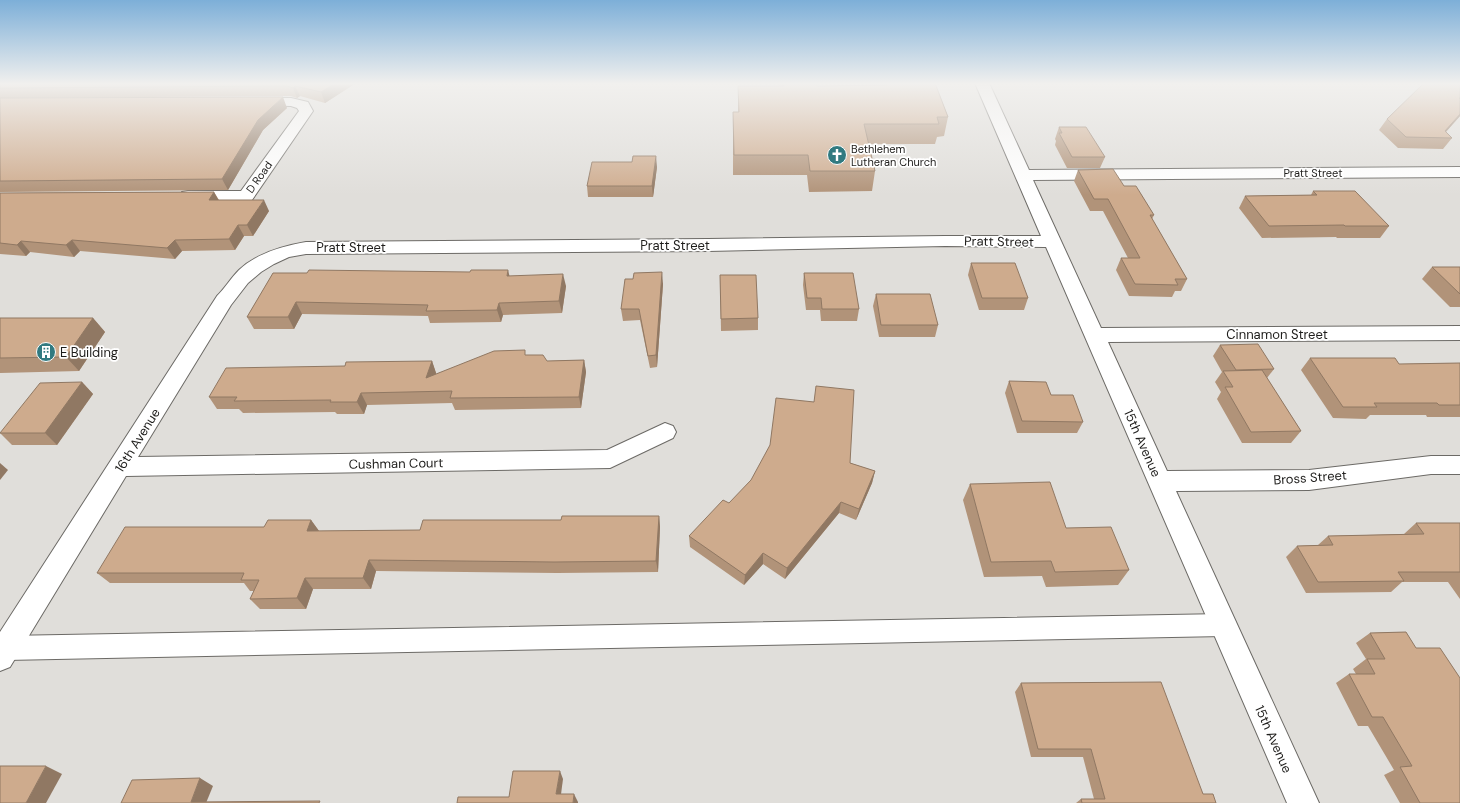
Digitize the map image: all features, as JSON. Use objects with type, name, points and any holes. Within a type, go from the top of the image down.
[{"type":"street","name":"D Road","points":[[175,196],[246,196],[299,120]]},
{"type":"street","name":"15th Avenue","points":[[998,120],[1303,803]]},
{"type":"street","name":"Pratt Street","points":[[1022,175],[1460,172]]},
{"type":"street","name":"Pratt Street","points":[[297,249],[945,241],[1053,242]]},
{"type":"street","name":"16th Avenue","points":[[3,652],[224,301],[248,272],[266,260],[297,249]]},
{"type":"street","name":"Cinnamon Street","points":[[1095,335],[1460,333]]},
{"type":"street","name":"Cushman Court","points":[[120,467],[610,459],[665,432]]},
{"type":"street","name":"Bross Street","points":[[1160,481],[1309,480],[1431,465],[1460,465]]},
{"type":"lane","points":[[3,652],[1224,625]]},
{"type":"building","points":[[0,120],[258,120],[222,179],[0,181]]},
{"type":"building","points":[[733,120],[938,120],[939,124],[864,124],[875,171],[810,171],[808,155],[734,155]]},
{"type":"building","points":[[1389,120],[1454,120],[1445,131],[1452,138],[1406,137]]},
{"type":"building","points":[[1059,127],[1086,127],[1105,157],[1072,157],[1059,133],[1062,133]]},
{"type":"building","points":[[633,156],[656,156],[652,186],[587,186],[592,162],[632,162]]},
{"type":"building","points":[[1113,169],[1124,186],[1136,186],[1154,215],[1150,215],[1187,279],[1175,279],[1178,285],[1135,284],[1121,258],[1140,258],[1108,199],[1094,199],[1078,170]]},
{"type":"building","points":[[1313,191],[1355,191],[1389,226],[1269,226],[1245,196],[1317,195]]},
{"type":"building","points":[[214,192],[209,200],[264,200],[247,225],[238,225],[229,239],[175,240],[167,248],[72,240],[66,245],[21,241],[17,245],[0,243],[0,193]]},
{"type":"building","points":[[971,263],[1015,263],[1028,298],[982,298]]},
{"type":"building","points":[[1432,267],[1460,267],[1460,294]]},
{"type":"building","points":[[309,270],[470,272],[471,270],[508,270],[507,276],[563,274],[559,301],[499,303],[497,310],[426,311],[428,305],[296,302],[288,317],[247,317],[273,273],[307,273]]},
{"type":"building","points":[[662,272],[656,355],[648,356],[639,309],[621,309],[625,279],[633,279],[634,273]]},
{"type":"building","points":[[804,273],[853,273],[859,309],[822,309],[821,298],[807,298]]},
{"type":"building","points":[[720,275],[756,275],[758,318],[721,319]]},
{"type":"building","points":[[876,294],[930,294],[938,325],[881,325]]},
{"type":"building","points":[[0,318],[93,318],[66,357],[0,358]]},
{"type":"building","points":[[1258,344],[1274,369],[1236,370],[1220,345]]},
{"type":"building","points":[[525,350],[525,355],[543,355],[547,361],[584,360],[579,397],[450,398],[452,391],[361,393],[357,402],[330,402],[331,400],[234,401],[237,397],[209,397],[226,368],[345,366],[346,362],[432,361],[426,378],[494,351]]},
{"type":"building","points":[[1310,358],[1395,358],[1399,364],[1460,363],[1460,405],[1439,405],[1437,403],[1374,403],[1377,407],[1343,407]]},
{"type":"building","points":[[1262,370],[1301,431],[1251,432],[1225,387],[1233,387],[1223,371]]},
{"type":"building","points":[[1009,381],[1046,382],[1051,395],[1073,395],[1083,422],[1022,421]]},
{"type":"building","points":[[82,382],[45,433],[0,433],[40,383]]},
{"type":"building","points":[[816,386],[854,390],[850,463],[875,471],[859,509],[841,502],[787,568],[763,553],[745,575],[689,536],[723,500],[729,503],[751,480],[770,445],[776,398],[814,402]]},
{"type":"building","points":[[1050,482],[1066,528],[1111,527],[1129,570],[1055,572],[1051,561],[991,562],[970,484]]},
{"type":"building","points":[[562,516],[659,516],[656,561],[554,562],[369,560],[363,578],[305,578],[297,598],[250,599],[259,580],[241,580],[244,573],[97,573],[125,527],[264,527],[268,520],[311,520],[307,531],[420,530],[423,520],[561,520]]},
{"type":"building","points":[[1416,523],[1460,523],[1460,572],[1398,572],[1404,581],[1318,582],[1297,546],[1333,545],[1328,536],[1424,534]]},
{"type":"building","points":[[1406,632],[1416,648],[1440,648],[1460,678],[1460,803],[1420,803],[1400,767],[1412,766],[1383,717],[1372,717],[1349,674],[1375,674],[1367,659],[1385,659],[1370,633]]},
{"type":"building","points":[[1161,682],[1203,794],[1213,794],[1216,803],[1082,803],[1081,799],[1105,799],[1091,749],[1038,749],[1021,683]]},
{"type":"building","points":[[0,766],[46,766],[26,803],[0,803]]},
{"type":"building","points":[[513,771],[560,771],[556,794],[574,794],[573,803],[457,803],[458,797],[509,797]]},
{"type":"building","points":[[200,778],[191,802],[320,801],[319,803],[121,803],[132,780]]},
{"type":"place","name":"Bethlehem Lutheran Church","points":[[837,155]]},
{"type":"place","name":"E Building","points":[[46,352]]}]
